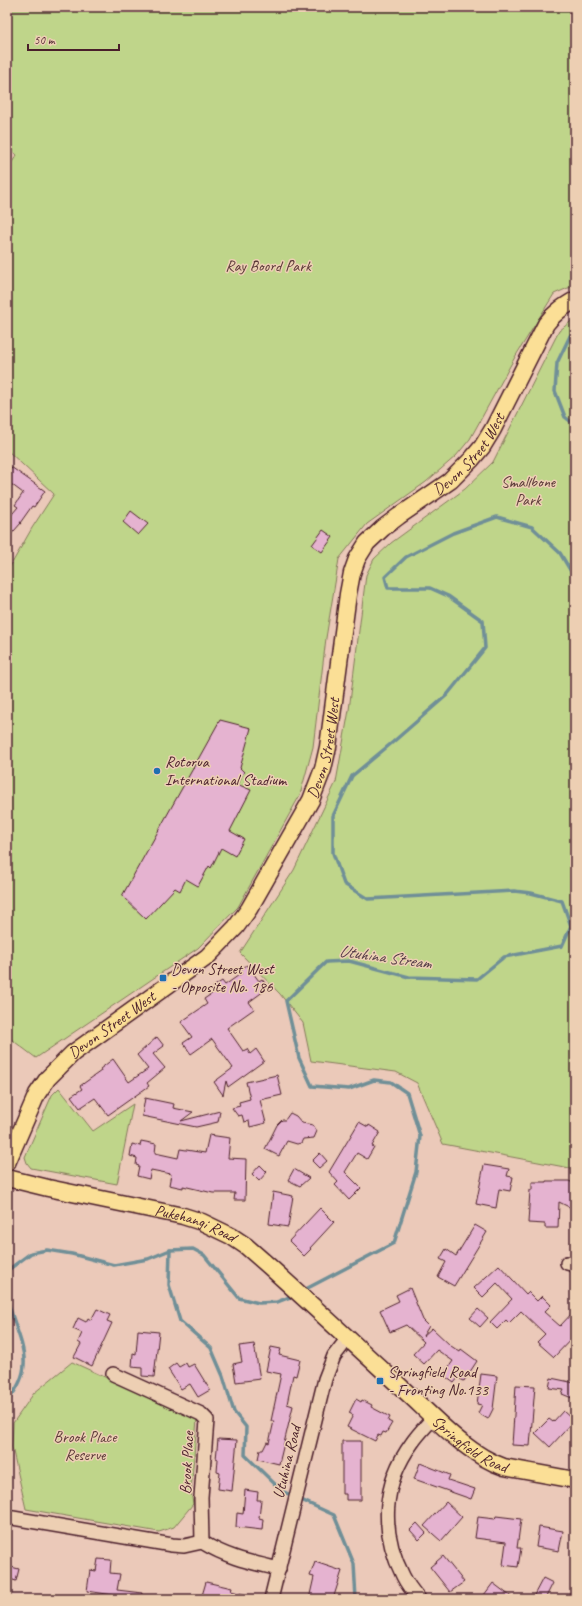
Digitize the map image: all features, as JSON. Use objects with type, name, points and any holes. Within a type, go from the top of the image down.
[{"type":"main road","name":"Devon Street West","points":[[7,1163],[37,1094],[48,1078],[73,1053],[208,956],[236,927],[249,909],[311,800],[323,769],[328,748],[348,594],[352,573],[358,559],[367,543],[383,528],[450,481],[482,447],[493,429],[546,324],[553,315],[564,306],[575,300]]},
{"type":"main road","name":"Pukehangi Road","points":[[7,1178],[183,1216],[217,1229],[246,1246],[348,1338]]},
{"type":"main road","name":"Springfield Road","points":[[348,1338],[471,1450],[495,1464],[514,1470],[575,1480]]},
{"type":"street","name":"Utuhina Road","points":[[271,1599],[329,1369],[334,1356],[348,1338]]},
{"type":"street","name":"Brook Place","points":[[113,1374],[201,1414],[207,1420],[201,1497],[202,1542]]},
{"type":"street","points":[[419,1599],[403,1577],[393,1553],[386,1516],[389,1488],[399,1463],[412,1442],[434,1417]]},
{"type":"street","points":[[7,1517],[172,1545],[184,1546],[202,1542],[218,1552],[235,1558],[279,1569]]},
{"type":"green space","name":"Ray Boord Park","points":[[7,7],[575,7],[575,287],[568,288],[554,294],[515,357],[470,439],[456,456],[426,482],[367,524],[339,559],[326,638],[313,747],[300,795],[238,907],[198,948],[36,1058],[7,1036],[7,572],[32,528],[54,494],[7,450],[7,169],[17,155],[7,146]]},
{"type":"green space","name":"Smallbone Park","points":[[575,318],[575,1169],[443,1144],[417,1083],[396,1072],[311,1061],[303,1023],[280,994],[240,953],[294,870],[336,782],[349,710],[366,575],[374,559],[391,543],[465,489],[493,462],[559,331]]},
{"type":"green space","points":[[59,1088],[93,1131],[133,1104],[117,1184],[31,1168],[27,1163],[25,1157],[52,1095]]},
{"type":"green space","name":"Brook Place Reserve","points":[[72,1362],[197,1419],[191,1492],[193,1504],[174,1527],[159,1532],[26,1509],[12,1447],[13,1423],[34,1393]]},
{"type":"building","points":[[11,467],[45,491],[34,507],[32,506],[21,523],[7,539],[7,520],[18,507],[15,505],[23,493],[7,481],[7,473]]},
{"type":"building","points":[[131,511],[148,524],[138,535],[123,522]]},
{"type":"building","points":[[323,530],[333,537],[322,552],[312,545]]},
{"type":"building","points":[[220,720],[251,728],[240,768],[244,772],[237,784],[251,790],[230,831],[244,839],[235,856],[221,848],[211,868],[209,866],[198,886],[186,879],[180,891],[175,888],[146,919],[122,896]]},
{"type":"building","points":[[247,965],[259,981],[262,979],[268,988],[249,1002],[254,1009],[227,1028],[243,1051],[247,1049],[250,1054],[256,1049],[264,1061],[228,1087],[226,1081],[223,1095],[214,1082],[233,1068],[212,1039],[191,1054],[183,1043],[192,1037],[181,1022],[207,1004],[204,999],[216,991],[213,987],[222,981],[225,985],[242,973],[240,970]]},
{"type":"building","points":[[157,1037],[164,1046],[153,1054],[165,1068],[147,1083],[149,1086],[108,1115],[95,1098],[80,1108],[71,1096],[82,1089],[80,1086],[101,1071],[100,1069],[113,1059],[129,1082],[148,1069],[137,1055]]},
{"type":"building","points":[[277,1075],[282,1095],[260,1100],[266,1123],[250,1127],[249,1121],[244,1122],[242,1115],[238,1116],[232,1108],[240,1106],[239,1102],[250,1099],[246,1082]]},
{"type":"building","points":[[145,1098],[174,1104],[173,1108],[193,1112],[181,1121],[220,1111],[218,1122],[196,1127],[142,1116]]},
{"type":"building","points":[[290,1113],[296,1116],[302,1123],[313,1125],[317,1131],[314,1138],[303,1139],[301,1143],[297,1144],[287,1141],[279,1156],[265,1149],[277,1125],[282,1120],[285,1120]]},
{"type":"building","points":[[359,1122],[368,1127],[369,1125],[380,1132],[367,1159],[357,1153],[345,1172],[361,1188],[349,1200],[335,1185],[338,1182],[329,1172]]},
{"type":"building","points":[[209,1135],[230,1138],[228,1158],[246,1159],[245,1200],[234,1200],[235,1193],[213,1193],[183,1186],[183,1188],[169,1185],[171,1174],[151,1170],[149,1179],[137,1176],[139,1166],[136,1165],[137,1158],[130,1156],[132,1144],[140,1146],[141,1141],[156,1144],[155,1153],[178,1158],[180,1149],[205,1153]]},
{"type":"building","points":[[320,1153],[327,1161],[319,1168],[312,1161]]},
{"type":"building","points":[[260,1165],[267,1172],[259,1181],[252,1174]]},
{"type":"building","points":[[484,1165],[509,1169],[507,1176],[513,1177],[510,1191],[499,1189],[496,1208],[476,1204]]},
{"type":"building","points":[[294,1169],[309,1178],[300,1186],[288,1180]]},
{"type":"building","points":[[569,1181],[575,1184],[575,1210],[559,1202],[558,1228],[545,1228],[545,1224],[528,1223],[530,1190],[532,1190],[532,1182]]},
{"type":"building","points":[[273,1192],[293,1196],[288,1227],[269,1224]]},
{"type":"building","points":[[320,1208],[334,1222],[304,1256],[289,1241]]},
{"type":"building","points":[[475,1225],[487,1232],[454,1286],[438,1277],[446,1262],[440,1259],[446,1249],[456,1256]]},
{"type":"building","points":[[499,1265],[526,1294],[528,1292],[537,1301],[542,1296],[551,1305],[544,1312],[560,1326],[575,1310],[575,1335],[554,1357],[537,1342],[545,1334],[521,1311],[509,1323],[506,1320],[497,1329],[490,1322],[512,1299],[497,1283],[483,1297],[474,1288]]},
{"type":"building","points":[[410,1288],[423,1320],[429,1326],[423,1336],[432,1328],[451,1346],[460,1352],[461,1349],[477,1361],[464,1381],[458,1378],[454,1383],[443,1375],[453,1361],[437,1350],[424,1364],[413,1354],[424,1342],[406,1325],[390,1332],[380,1310],[399,1301],[396,1295]]},
{"type":"building","points":[[97,1309],[110,1315],[107,1321],[112,1323],[92,1366],[74,1357],[81,1344],[78,1342],[82,1333],[73,1329],[78,1318],[86,1322],[88,1318],[91,1320]]},
{"type":"building","points":[[478,1309],[488,1318],[480,1327],[470,1318]]},
{"type":"building","points":[[138,1330],[159,1332],[154,1377],[142,1376],[142,1368],[132,1367],[133,1353],[136,1354]]},
{"type":"building","points":[[254,1344],[260,1379],[236,1382],[233,1364],[242,1362],[239,1346]]},
{"type":"building","points":[[271,1347],[281,1349],[279,1355],[300,1360],[296,1376],[293,1375],[287,1404],[293,1406],[279,1464],[258,1459],[260,1450],[263,1450],[267,1442],[269,1443],[274,1421],[271,1421],[281,1374],[266,1371]]},
{"type":"building","points":[[176,1363],[179,1367],[186,1363],[188,1367],[194,1364],[210,1390],[198,1397],[190,1384],[181,1389],[168,1369]]},
{"type":"building","points":[[481,1374],[497,1376],[493,1409],[488,1419],[478,1413],[482,1405],[477,1404]]},
{"type":"building","points":[[551,1378],[575,1383],[575,1391],[572,1398],[562,1394],[564,1390],[549,1388]]},
{"type":"building","points":[[516,1385],[535,1386],[530,1446],[512,1445]]},
{"type":"building","points":[[356,1399],[372,1405],[371,1407],[390,1417],[388,1421],[392,1423],[386,1433],[383,1432],[381,1436],[378,1435],[375,1441],[347,1427],[353,1415],[349,1413]]},
{"type":"building","points":[[563,1411],[574,1421],[550,1447],[535,1433],[549,1419],[553,1422]]},
{"type":"building","points":[[218,1439],[237,1440],[232,1491],[218,1489],[220,1473],[217,1472],[218,1459],[216,1459]]},
{"type":"building","points":[[342,1441],[361,1441],[361,1500],[346,1500],[346,1494],[342,1494]]},
{"type":"building","points":[[420,1463],[450,1475],[448,1480],[475,1489],[471,1499],[414,1479]]},
{"type":"building","points":[[245,1490],[258,1492],[257,1500],[261,1500],[259,1518],[263,1519],[262,1530],[236,1527],[237,1513],[243,1514]]},
{"type":"building","points":[[446,1502],[462,1517],[441,1541],[424,1526]]},
{"type":"building","points":[[496,1516],[521,1519],[517,1548],[521,1548],[518,1567],[503,1565],[506,1542],[475,1538],[478,1517],[495,1519]]},
{"type":"building","points":[[417,1523],[426,1533],[419,1540],[410,1530]]},
{"type":"building","points":[[539,1527],[563,1531],[559,1551],[536,1547]]},
{"type":"building","points":[[443,1556],[464,1582],[450,1592],[430,1567]]},
{"type":"building","points":[[98,1559],[111,1560],[110,1573],[120,1574],[117,1590],[142,1593],[141,1599],[112,1599],[113,1595],[87,1591],[90,1570],[96,1571]]},
{"type":"building","points":[[315,1562],[342,1571],[333,1599],[309,1599],[314,1577],[310,1576]]},
{"type":"building","points":[[7,1566],[19,1569],[16,1581],[7,1578]]},
{"type":"building","points":[[543,1578],[553,1583],[545,1599],[532,1599]]},
{"type":"building","points":[[206,1582],[232,1588],[231,1591],[251,1596],[250,1599],[201,1599]]},
{"type":"building","points":[[493,1583],[514,1599],[481,1599]]},
{"type":"waterway","name":"Utuhina Stream","points":[[575,333],[570,336],[557,363],[555,391],[565,417],[575,425]]},
{"type":"waterway","name":"Utuhina Stream","points":[[302,1291],[394,1243],[416,1172],[420,1136],[407,1093],[391,1082],[374,1080],[349,1089],[312,1086],[299,1058],[286,1001],[326,962],[349,961],[409,977],[477,979],[504,957],[562,946],[571,926],[562,901],[531,893],[514,891],[368,899],[344,884],[333,853],[333,816],[352,776],[447,695],[485,648],[483,621],[448,596],[430,588],[388,588],[385,577],[406,557],[453,533],[497,517],[532,527],[560,553],[575,578]]},
{"type":"waterway","name":"Utuhina Stream","points":[[7,1274],[8,1270],[31,1253],[47,1250],[72,1254],[114,1265],[148,1259],[170,1250],[193,1249],[204,1255],[239,1298],[259,1303],[277,1302],[295,1295]]},
{"type":"waterway","points":[[170,1250],[169,1285],[180,1321],[211,1348],[223,1376],[234,1412],[246,1427],[245,1455],[282,1491],[293,1496]]},
{"type":"waterway","name":"Utuhina Stream","points":[[7,1298],[20,1339],[24,1363],[22,1375],[17,1388],[7,1401]]},
{"type":"waterway","points":[[299,1499],[334,1515],[354,1564],[356,1599]]},
{"type":"place","name":"Rotorua International Stadium","points":[[157,771]]},
{"type":"place","name":"Devon Street West - Opposite No. 186","points":[[163,978]]},
{"type":"place","name":"Springfield Road - Fronting No.133","points":[[380,1381]]}]
